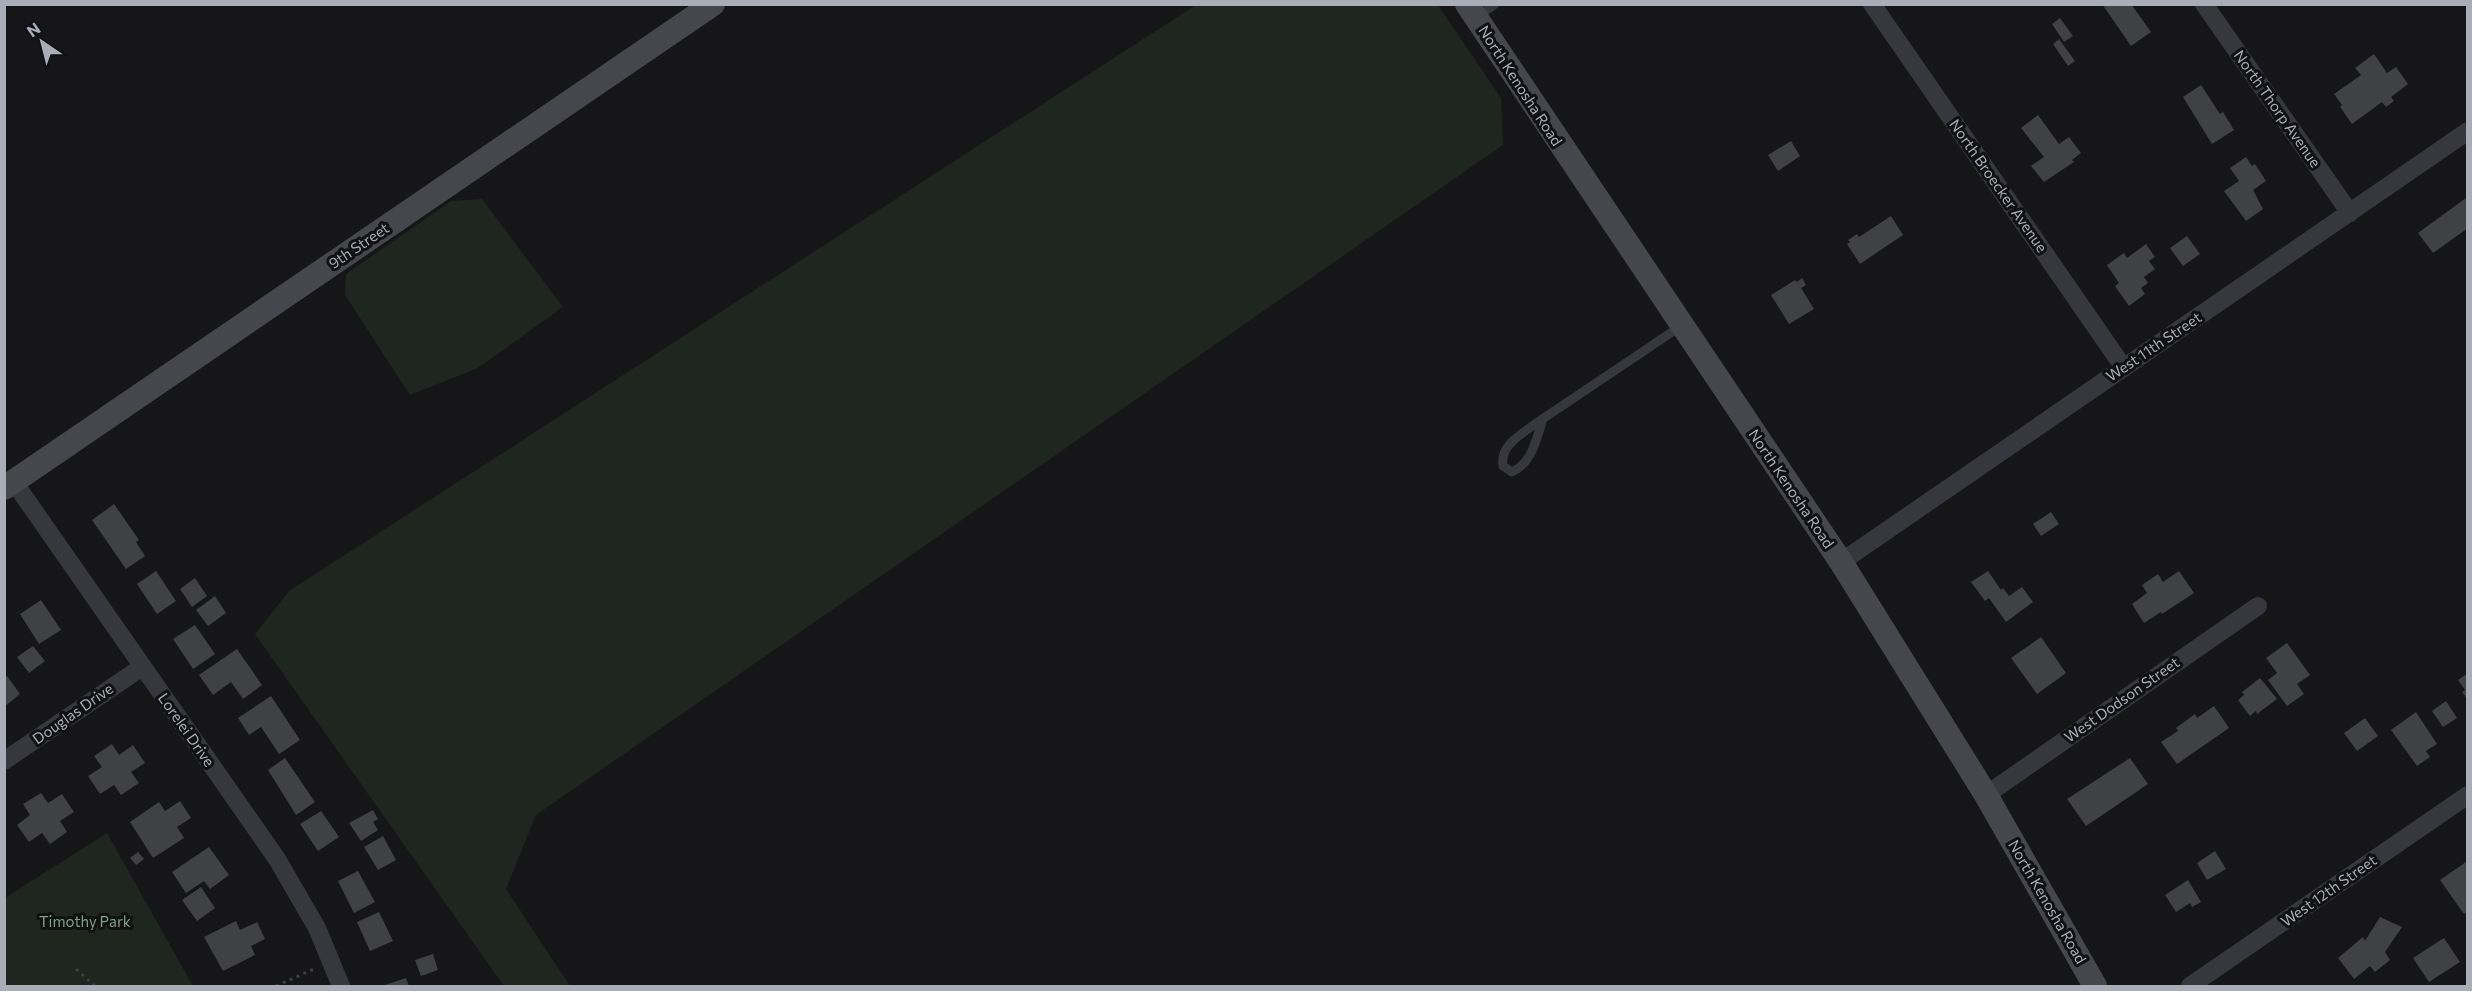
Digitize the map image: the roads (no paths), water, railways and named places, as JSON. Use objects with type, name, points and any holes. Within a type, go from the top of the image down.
[{"type":"street","name":"9th Street","points":[[9,485],[713,4]]},
{"type":"street","name":"North Broecker Avenue","points":[[1872,4],[2124,368]]},
{"type":"street","name":"North Thorp Avenue","points":[[2204,4],[2350,213]]},
{"type":"street","name":"North Kenosha Road","points":[[1479,9],[1681,326],[1841,562],[1986,795],[2095,987]]},
{"type":"street","name":"West 11th Street","points":[[1841,562],[2468,131]]},
{"type":"street","name":"Lorelei Drive","points":[[9,485],[142,667],[277,859],[317,928],[341,987]]},
{"type":"street","name":"West Dodson Street","points":[[1986,795],[2259,606]]},
{"type":"street","name":"Douglas Drive","points":[[4,761],[142,667]]},
{"type":"street","name":"West 12th Street","points":[[2190,987],[2468,795]]},
{"type":"lane","points":[[1543,419],[1531,456],[1521,468],[1512,472],[1503,466],[1502,457],[1509,444],[1543,419],[1681,326]]},
{"type":"park label","name":"Timothy Park","points":[[85,922]]}]
